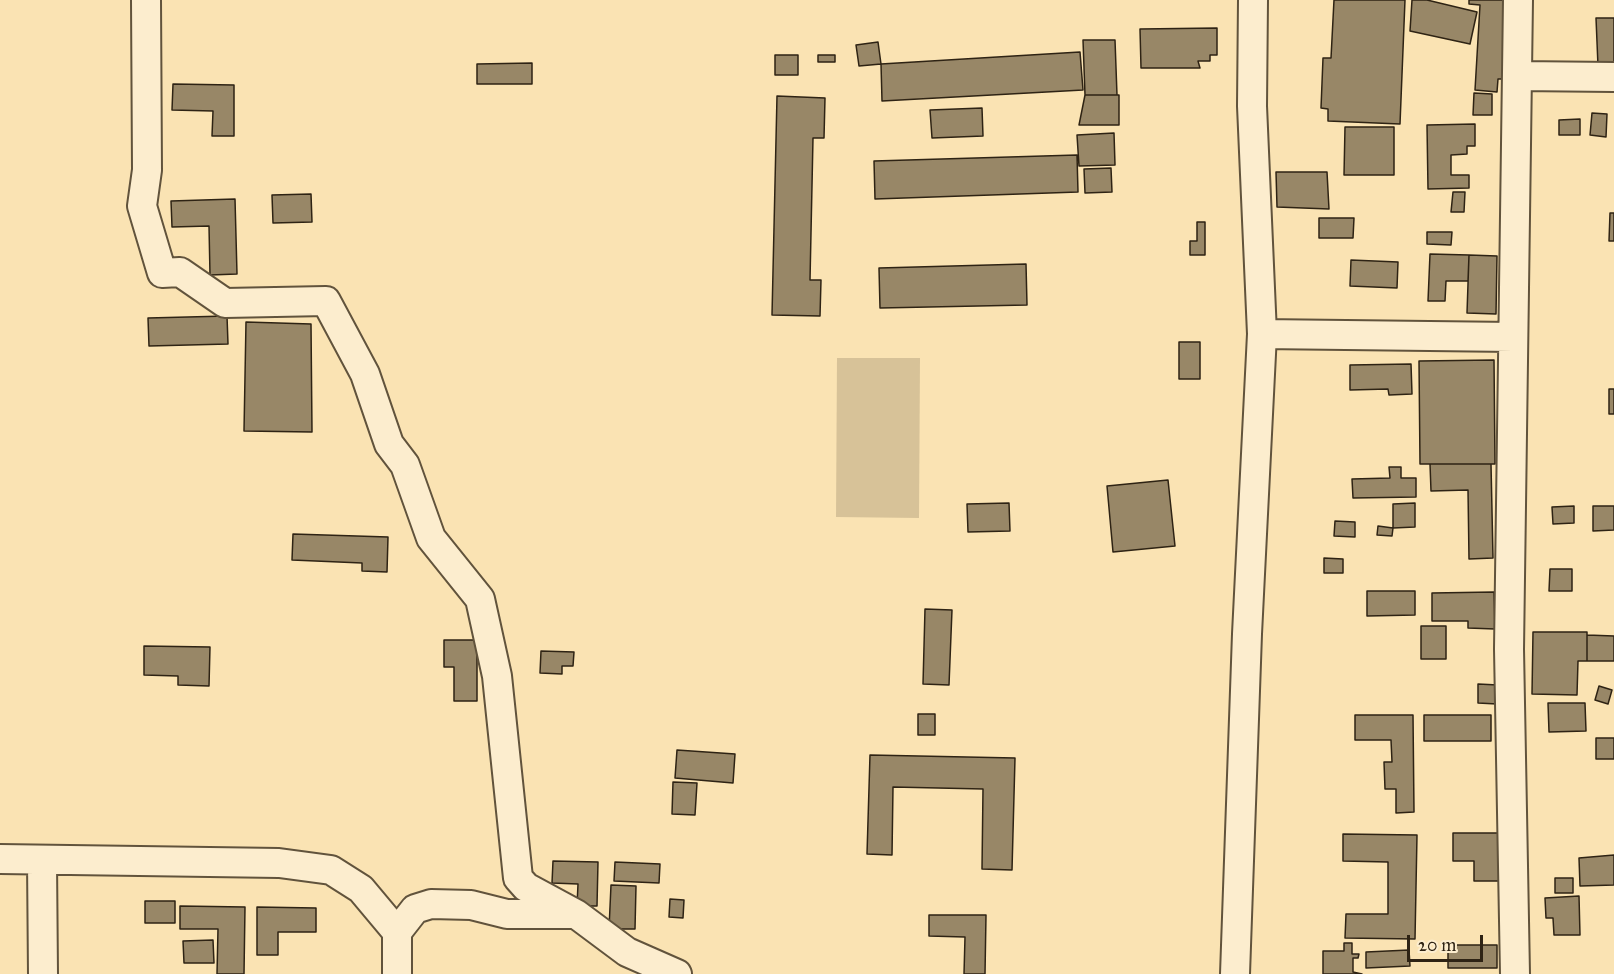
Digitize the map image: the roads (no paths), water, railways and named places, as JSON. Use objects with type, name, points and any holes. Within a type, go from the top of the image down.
[{"type":"street","points":[[146,0],[147,170],[142,206],[162,273],[180,272],[225,303],[326,301],[365,374],[389,444],[405,465],[431,538],[480,599],[497,676],[518,878],[526,887],[576,914],[627,952],[677,974]]},
{"type":"street","points":[[1235,974],[1247,623],[1262,334],[1252,106],[1253,0]]},
{"type":"street","points":[[1515,974],[1509,649],[1519,76],[1518,0]]},
{"type":"street","points":[[1519,76],[1614,77]]},
{"type":"street","points":[[1262,334],[1513,337]]},
{"type":"street","points":[[0,859],[279,863],[331,870],[361,889],[397,932],[398,974]]},
{"type":"street","points":[[42,861],[43,974]]},
{"type":"street","points":[[397,932],[415,909],[430,904],[471,905],[518,914],[576,914]]}]
